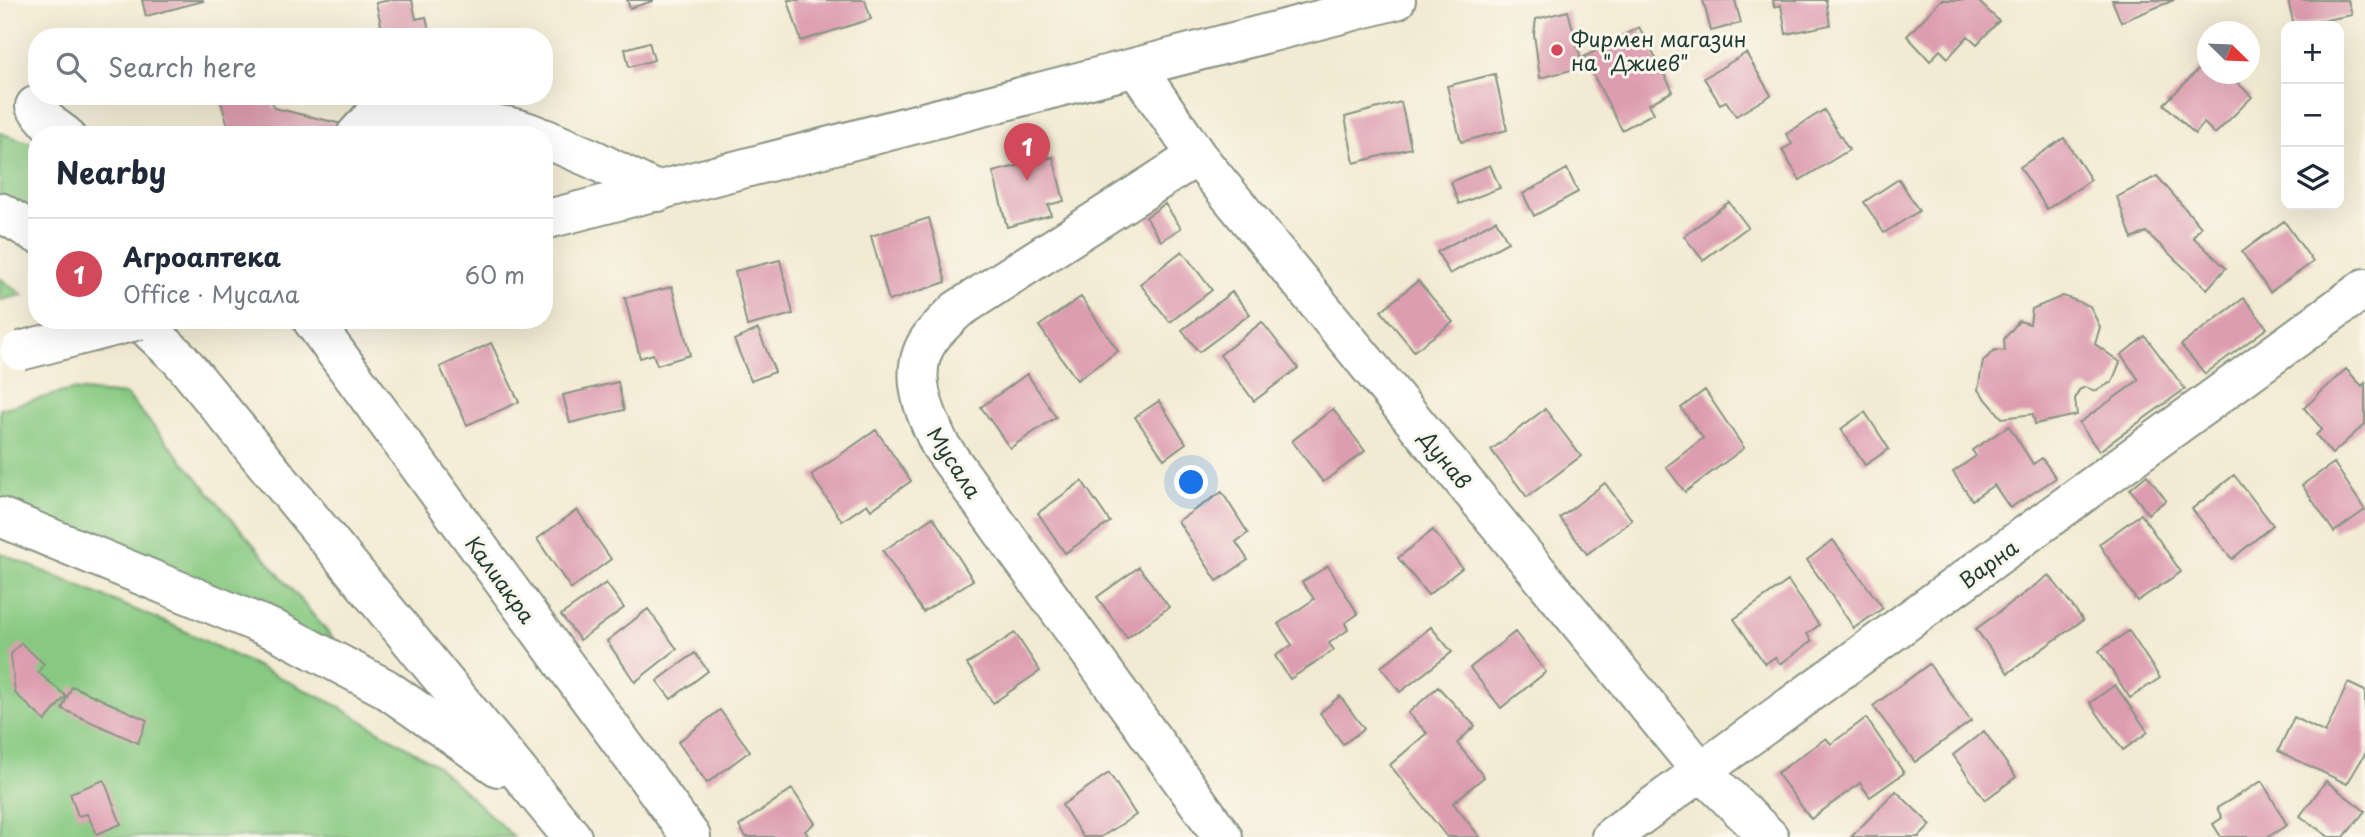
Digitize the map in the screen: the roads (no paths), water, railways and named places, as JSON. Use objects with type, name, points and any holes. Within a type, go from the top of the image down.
[{"type":"street","points":[[553,218],[1138,69],[1396,0]]},
{"type":"street","name":"Дунав","points":[[1138,69],[1197,156],[1701,771],[1769,837]]},
{"type":"street","points":[[35,106],[53,126]]},
{"type":"street","points":[[364,126],[376,113],[496,126]]},
{"type":"street","points":[[553,142],[658,192]]},
{"type":"street","name":"Мусала","points":[[1197,156],[957,310],[929,339],[918,369],[922,406],[940,445],[1223,837]]},
{"type":"street","points":[[0,212],[28,229]]},
{"type":"street","name":"Варна","points":[[1611,837],[2365,288]]},
{"type":"street","points":[[7,353],[103,329]]},
{"type":"street","points":[[148,329],[180,359],[572,837]]},
{"type":"street","name":"Калиакра","points":[[319,329],[691,837]]},
{"type":"street","points":[[0,517],[277,631],[385,688],[537,794]]},
{"type":"place","name":"Фирмен магазин на \"Джиев\"","points":[[1557,50]]},
{"type":"place","name":"Агроаптека","points":[[1027,181]]}]
